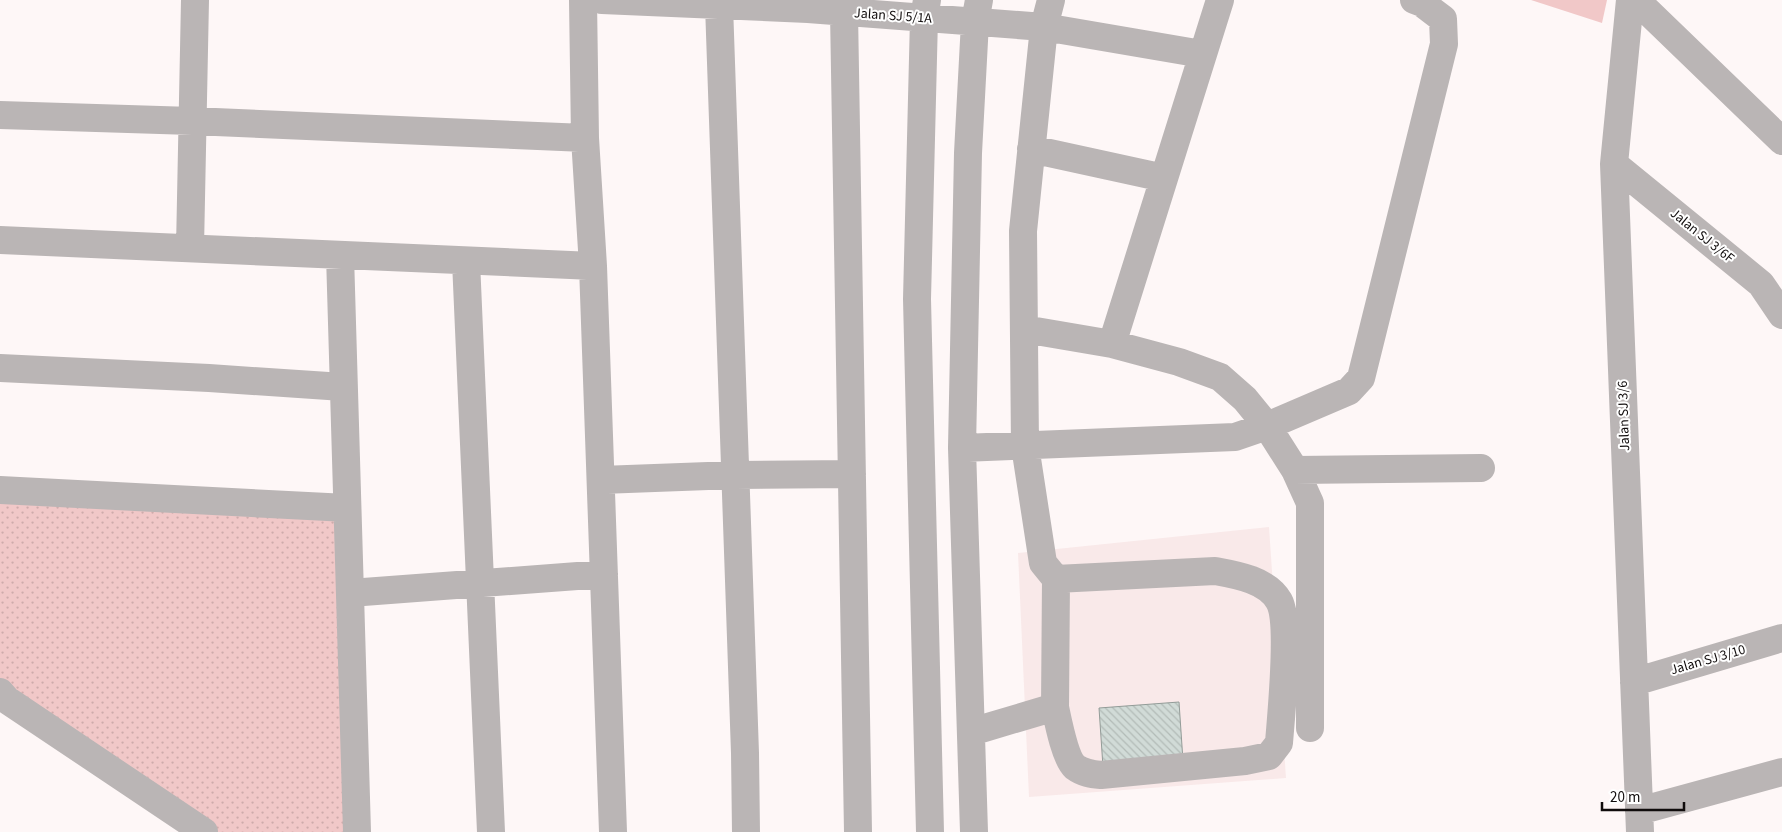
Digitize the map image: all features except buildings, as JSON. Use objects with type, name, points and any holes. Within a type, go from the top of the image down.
[{"type":"street","points":[[190,248],[194,0]]},
{"type":"street","points":[[583,0],[585,138],[593,266],[614,832]]},
{"type":"street","name":"Jalan SJ 5/1A","points":[[602,0],[808,9],[844,6],[977,11],[1044,27],[1202,54]]},
{"type":"street","points":[[1051,0],[1044,27],[1024,231],[1025,446],[1043,563],[1056,579],[1055,707],[1060,734],[1074,766],[1087,774],[1101,775],[1235,762],[1269,756],[1279,743],[1285,634],[1280,602],[1269,590],[1240,576],[1215,571],[1056,579]]},
{"type":"street","points":[[1112,344],[1220,0]]},
{"type":"street","points":[[962,448],[1235,437],[1267,426],[1349,391],[1360,378],[1444,44],[1444,19],[1422,3],[1414,0]]},
{"type":"street","name":"Jalan SJ 3/6","points":[[1630,0],[1614,164],[1640,822]]},
{"type":"street","points":[[1636,0],[1782,140]]},
{"type":"street","points":[[719,5],[746,832]]},
{"type":"street","points":[[844,6],[858,832]]},
{"type":"street","points":[[926,9],[916,299],[930,832]]},
{"type":"street","points":[[974,832],[962,448],[968,153],[977,11]]},
{"type":"street","points":[[0,116],[192,121],[585,138]]},
{"type":"street","points":[[1031,149],[1164,178]]},
{"type":"street","name":"Jalan SJ 3/6F","points":[[1614,164],[1761,284],[1782,314]]},
{"type":"street","points":[[0,240],[593,266]]},
{"type":"street","points":[[340,255],[357,832]]},
{"type":"street","points":[[466,261],[491,832]]},
{"type":"street","points":[[1024,329],[1112,344],[1179,362],[1220,377],[1245,398],[1267,426],[1295,470],[1310,503],[1310,728]]},
{"type":"street","points":[[0,368],[209,378],[343,388]]},
{"type":"street","points":[[1295,470],[1481,468]]},
{"type":"street","points":[[600,480],[735,475],[852,474]]},
{"type":"street","points":[[0,490],[347,508]]},
{"type":"street","points":[[350,593],[604,574]]},
{"type":"street","name":"Jalan SJ 3/10","points":[[1634,682],[1782,638]]},
{"type":"street","points":[[2,700],[204,832]]},
{"type":"street","points":[[971,732],[1055,707]]},
{"type":"street","points":[[1640,822],[1782,772]]},
{"type":"shaded area","points":[[1531,0],[1607,0],[1602,23]]},
{"type":"shaded area","points":[[0,494],[343,512],[352,832],[209,832],[0,687]]},
{"type":"shaded area","points":[[1269,527],[1286,778],[1029,797],[1018,553]]}]
